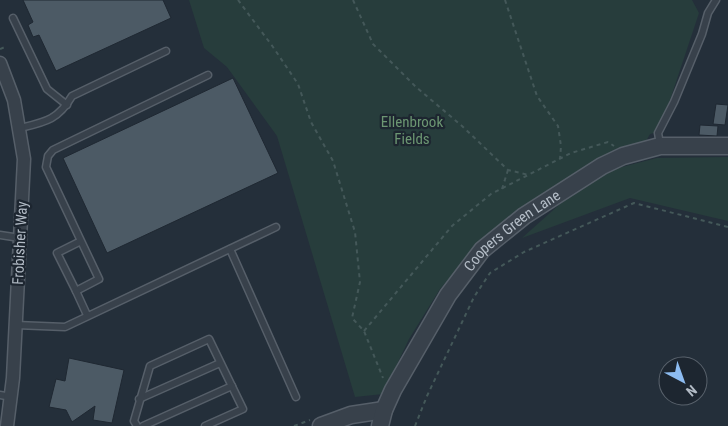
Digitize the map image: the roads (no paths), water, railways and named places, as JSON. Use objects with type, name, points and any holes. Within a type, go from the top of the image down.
[{"type":"street","name":"Frobisher Way","points":[[0,63],[4,82],[14,100],[24,159],[16,325],[5,396],[7,426]]},
{"type":"street","name":"Coopers Green Lane","points":[[380,426],[384,410],[394,390],[448,295],[482,250],[524,216],[590,173],[623,156],[660,146],[728,146]]},
{"type":"street","points":[[321,426],[351,415],[384,410]]},
{"type":"lane","points":[[660,146],[658,133],[674,102],[702,34],[708,13],[716,0]]},
{"type":"lane","points":[[13,18],[47,89],[66,105]]},
{"type":"lane","points":[[20,128],[50,120],[66,105],[72,96],[166,51]]},
{"type":"lane","points":[[76,291],[99,279],[46,167],[48,156],[53,150],[208,75]]},
{"type":"lane","points":[[16,325],[65,327],[87,315],[276,228]]},
{"type":"lane","points":[[0,235],[20,238]]},
{"type":"lane","points":[[81,241],[57,253],[87,315]]},
{"type":"lane","points":[[230,249],[296,397]]},
{"type":"lane","points":[[137,426],[134,421],[150,366],[209,339],[243,409],[205,426]]},
{"type":"lane","points":[[140,399],[220,363]]},
{"type":"lane","points":[[143,426],[232,386]]},
{"type":"lane","points":[[224,418],[228,426]]},
{"type":"park label","name":"Ellenbrook Fields","points":[[412,130]]}]
